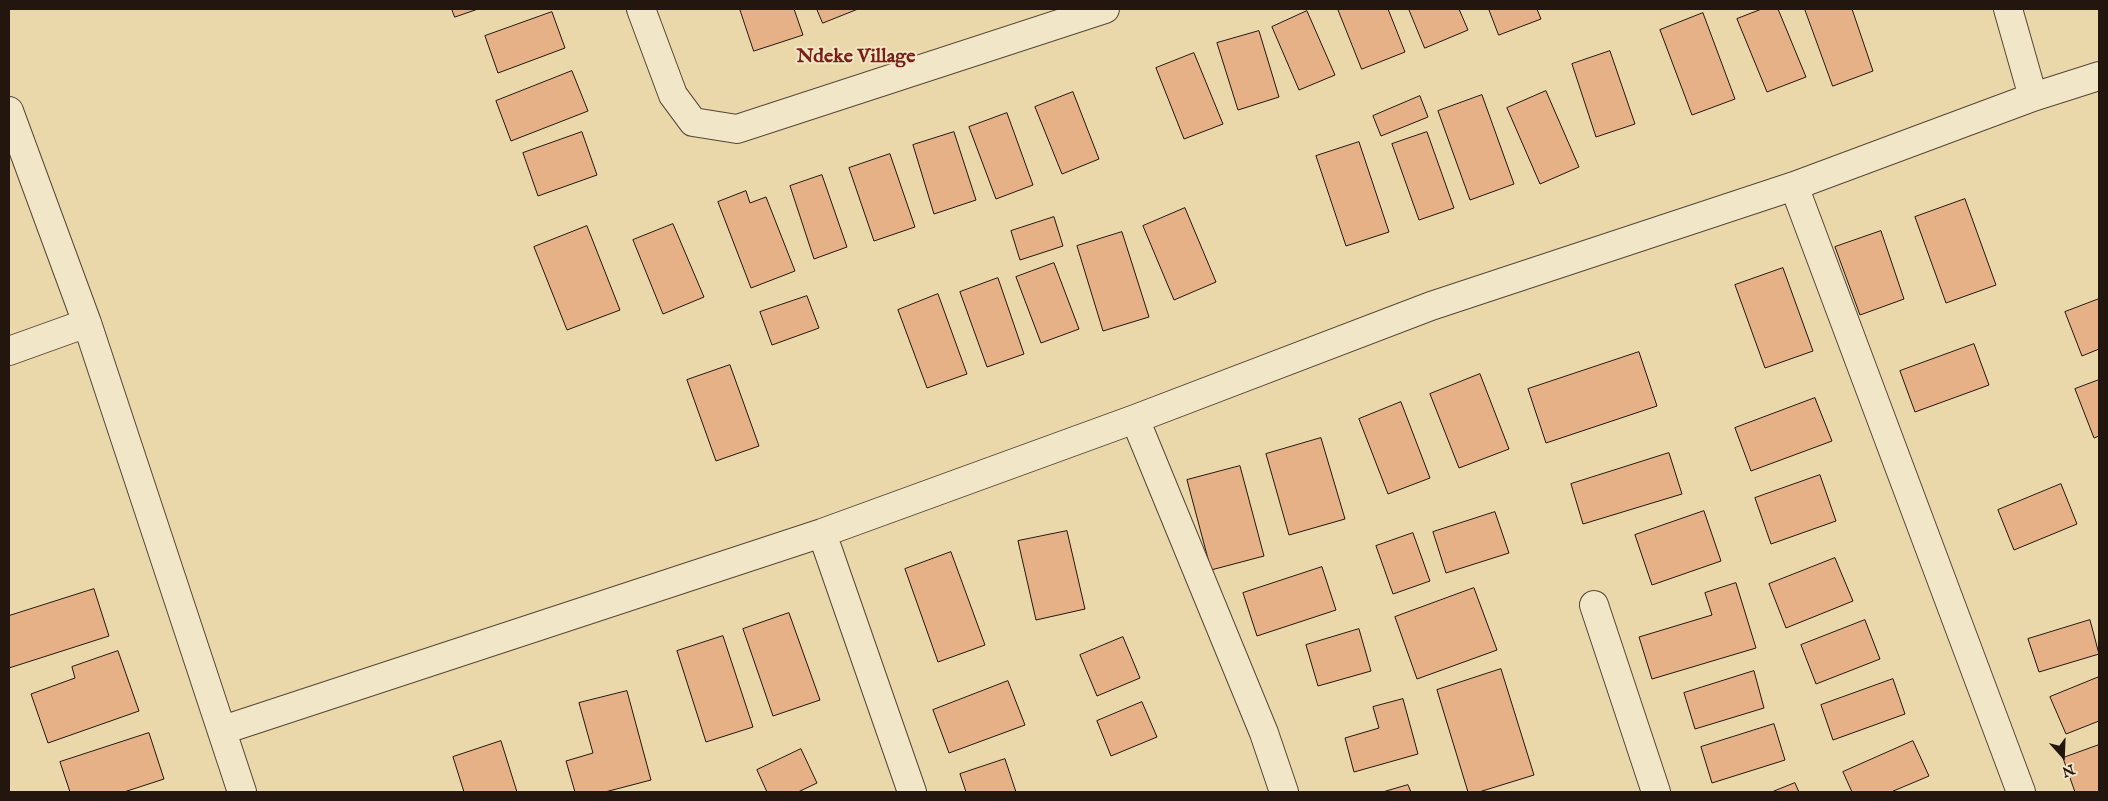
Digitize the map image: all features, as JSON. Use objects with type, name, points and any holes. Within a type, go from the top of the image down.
[{"type":"street","points":[[641,9],[673,95],[694,122],[737,130],[1105,9]]},
{"type":"street","points":[[2008,9],[2033,97]]},
{"type":"street","points":[[222,730],[822,533],[1135,419],[1431,306],[1794,186],[2033,97],[2099,76]]},
{"type":"street","points":[[10,119],[87,323],[242,792]]},
{"type":"street","points":[[1794,186],[2021,792]]},
{"type":"street","points":[[9,350],[87,323]]},
{"type":"street","points":[[1135,419],[1264,733],[1284,792]]},
{"type":"street","points":[[822,533],[912,792]]},
{"type":"street","points":[[1594,605],[1656,792]]},
{"type":"building","points":[[452,9],[478,9],[455,17]]},
{"type":"building","points":[[740,9],[794,9],[803,35],[754,51]]},
{"type":"building","points":[[817,9],[858,9],[823,23]]},
{"type":"building","points":[[1338,9],[1388,9],[1405,52],[1362,69]]},
{"type":"building","points":[[1409,9],[1459,9],[1468,30],[1425,48]]},
{"type":"building","points":[[1489,9],[1537,9],[1541,19],[1499,35]]},
{"type":"building","points":[[1762,9],[1778,9],[1806,77],[1767,92],[1737,19]]},
{"type":"building","points":[[1805,9],[1852,9],[1873,71],[1833,86]]},
{"type":"building","points":[[1307,11],[1335,75],[1299,90],[1272,27]]},
{"type":"building","points":[[552,12],[565,48],[498,73],[485,36]]},
{"type":"building","points":[[1703,13],[1735,99],[1692,115],[1660,30]]},
{"type":"building","points":[[1259,31],[1279,97],[1238,110],[1217,43]]},
{"type":"building","points":[[1610,51],[1635,124],[1596,137],[1572,64]]},
{"type":"building","points":[[1194,53],[1223,124],[1184,139],[1156,68]]},
{"type":"building","points":[[572,71],[588,111],[511,141],[496,101]]},
{"type":"building","points":[[1546,91],[1579,167],[1540,184],[1507,108]]},
{"type":"building","points":[[1073,92],[1099,159],[1062,174],[1035,107]]},
{"type":"building","points":[[1482,95],[1514,184],[1470,200],[1438,111]]},
{"type":"building","points":[[1420,96],[1428,117],[1381,136],[1373,116]]},
{"type":"building","points":[[1007,113],[1033,185],[996,199],[969,127]]},
{"type":"building","points":[[582,132],[597,175],[538,196],[523,153]]},
{"type":"building","points":[[954,132],[976,200],[934,214],[913,145]]},
{"type":"building","points":[[1427,132],[1454,208],[1419,220],[1392,144]]},
{"type":"building","points":[[1359,142],[1389,232],[1346,246],[1316,156]]},
{"type":"building","points":[[890,154],[915,227],[874,241],[849,168]]},
{"type":"building","points":[[822,175],[847,247],[814,259],[790,186]]},
{"type":"building","points":[[746,191],[750,203],[766,197],[795,271],[751,288],[718,202]]},
{"type":"building","points":[[1965,199],[1996,285],[1946,303],[1915,217]]},
{"type":"building","points":[[1185,208],[1216,282],[1174,300],[1143,226]]},
{"type":"building","points":[[1054,217],[1063,246],[1020,260],[1011,231]]},
{"type":"building","points":[[673,224],[704,297],[663,314],[633,240]]},
{"type":"building","points":[[587,226],[620,310],[567,330],[534,247]]},
{"type":"building","points":[[1881,231],[1904,299],[1860,315],[1835,247]]},
{"type":"building","points":[[1122,232],[1149,317],[1103,331],[1077,246]]},
{"type":"building","points":[[1054,263],[1079,329],[1041,343],[1016,277]]},
{"type":"building","points":[[1783,268],[1813,351],[1765,368],[1735,285]]},
{"type":"building","points":[[998,278],[1024,354],[987,367],[960,292]]},
{"type":"building","points":[[938,294],[967,374],[927,388],[898,310]]},
{"type":"building","points":[[807,296],[819,328],[772,345],[760,312]]},
{"type":"building","points":[[2099,299],[2099,349],[2082,356],[2065,312]]},
{"type":"building","points":[[1974,344],[1989,385],[1915,412],[1900,371]]},
{"type":"building","points":[[1639,352],[1657,406],[1546,443],[1528,389]]},
{"type":"building","points":[[730,365],[759,446],[716,461],[687,380]]},
{"type":"building","points":[[1480,374],[1509,449],[1459,468],[1430,394]]},
{"type":"building","points":[[2099,380],[2099,436],[2094,438],[2075,389]]},
{"type":"building","points":[[1815,398],[1832,441],[1751,471],[1735,428]]},
{"type":"building","points":[[1401,402],[1430,478],[1388,494],[1359,419]]},
{"type":"building","points":[[1321,438],[1345,519],[1289,535],[1266,454]]},
{"type":"building","points":[[1669,453],[1682,494],[1583,524],[1571,484]]},
{"type":"building","points":[[1240,466],[1264,556],[1211,570],[1187,480]]},
{"type":"building","points":[[1820,475],[1836,521],[1771,544],[1755,498]]},
{"type":"building","points":[[2061,484],[2077,524],[2014,550],[1998,510]]},
{"type":"building","points":[[1704,511],[1721,561],[1652,585],[1635,535]]},
{"type":"building","points":[[1495,512],[1509,553],[1446,573],[1433,532]]},
{"type":"building","points":[[1067,531],[1085,609],[1036,620],[1018,541]]},
{"type":"building","points":[[1413,533],[1430,581],[1393,594],[1376,546]]},
{"type":"building","points":[[951,552],[985,645],[938,662],[905,569]]},
{"type":"building","points":[[1835,558],[1853,601],[1786,628],[1769,584]]},
{"type":"building","points":[[1322,567],[1336,610],[1257,636],[1243,593]]},
{"type":"building","points":[[1736,583],[1756,648],[1652,679],[1639,637],[1712,615],[1705,593]]},
{"type":"building","points":[[1474,588],[1497,650],[1417,679],[1395,617]]},
{"type":"building","points":[[94,589],[109,636],[9,668],[9,616]]},
{"type":"building","points":[[789,613],[820,700],[773,716],[743,629]]},
{"type":"building","points":[[1865,620],[1880,659],[1816,684],[1801,645]]},
{"type":"building","points":[[2090,620],[2099,654],[2039,672],[2028,639]]},
{"type":"building","points":[[1359,629],[1371,671],[1318,686],[1306,645]]},
{"type":"building","points":[[723,636],[753,727],[706,742],[677,651]]},
{"type":"building","points":[[1123,637],[1140,678],[1097,696],[1080,655]]},
{"type":"building","points":[[118,651],[139,711],[48,743],[31,694],[75,678],[72,667]]},
{"type":"building","points":[[1501,669],[1534,775],[1479,792],[1468,792],[1437,690]]},
{"type":"building","points":[[1754,671],[1764,708],[1695,729],[1684,693]]},
{"type":"building","points":[[2099,677],[2099,721],[2066,734],[2050,697]]},
{"type":"building","points":[[1893,679],[1905,714],[1833,740],[1821,705]]},
{"type":"building","points":[[1008,681],[1025,725],[949,753],[933,710]]},
{"type":"building","points":[[627,691],[651,780],[605,792],[575,792],[566,761],[593,753],[579,703]]},
{"type":"building","points":[[1403,699],[1418,754],[1354,772],[1345,738],[1379,728],[1373,707]]},
{"type":"building","points":[[1142,702],[1157,737],[1111,756],[1097,721]]},
{"type":"building","points":[[1774,724],[1785,760],[1712,783],[1701,747]]},
{"type":"building","points":[[149,733],[164,779],[124,792],[70,792],[60,762]]},
{"type":"building","points":[[501,741],[517,792],[464,792],[453,757]]},
{"type":"building","points":[[1913,741],[1929,776],[1891,792],[1852,792],[1843,772]]},
{"type":"building","points":[[2099,745],[2099,792],[2075,792],[2063,758]]},
{"type":"building","points":[[801,749],[817,783],[798,792],[767,792],[757,770]]},
{"type":"building","points":[[1005,759],[1016,792],[966,792],[960,774]]},
{"type":"building","points":[[1795,783],[1799,792],[1772,792]]},
{"type":"building","points":[[1408,785],[1411,792],[1383,792]]},
{"type":"district","name":"Ndeke Village","points":[[856,58]]}]
